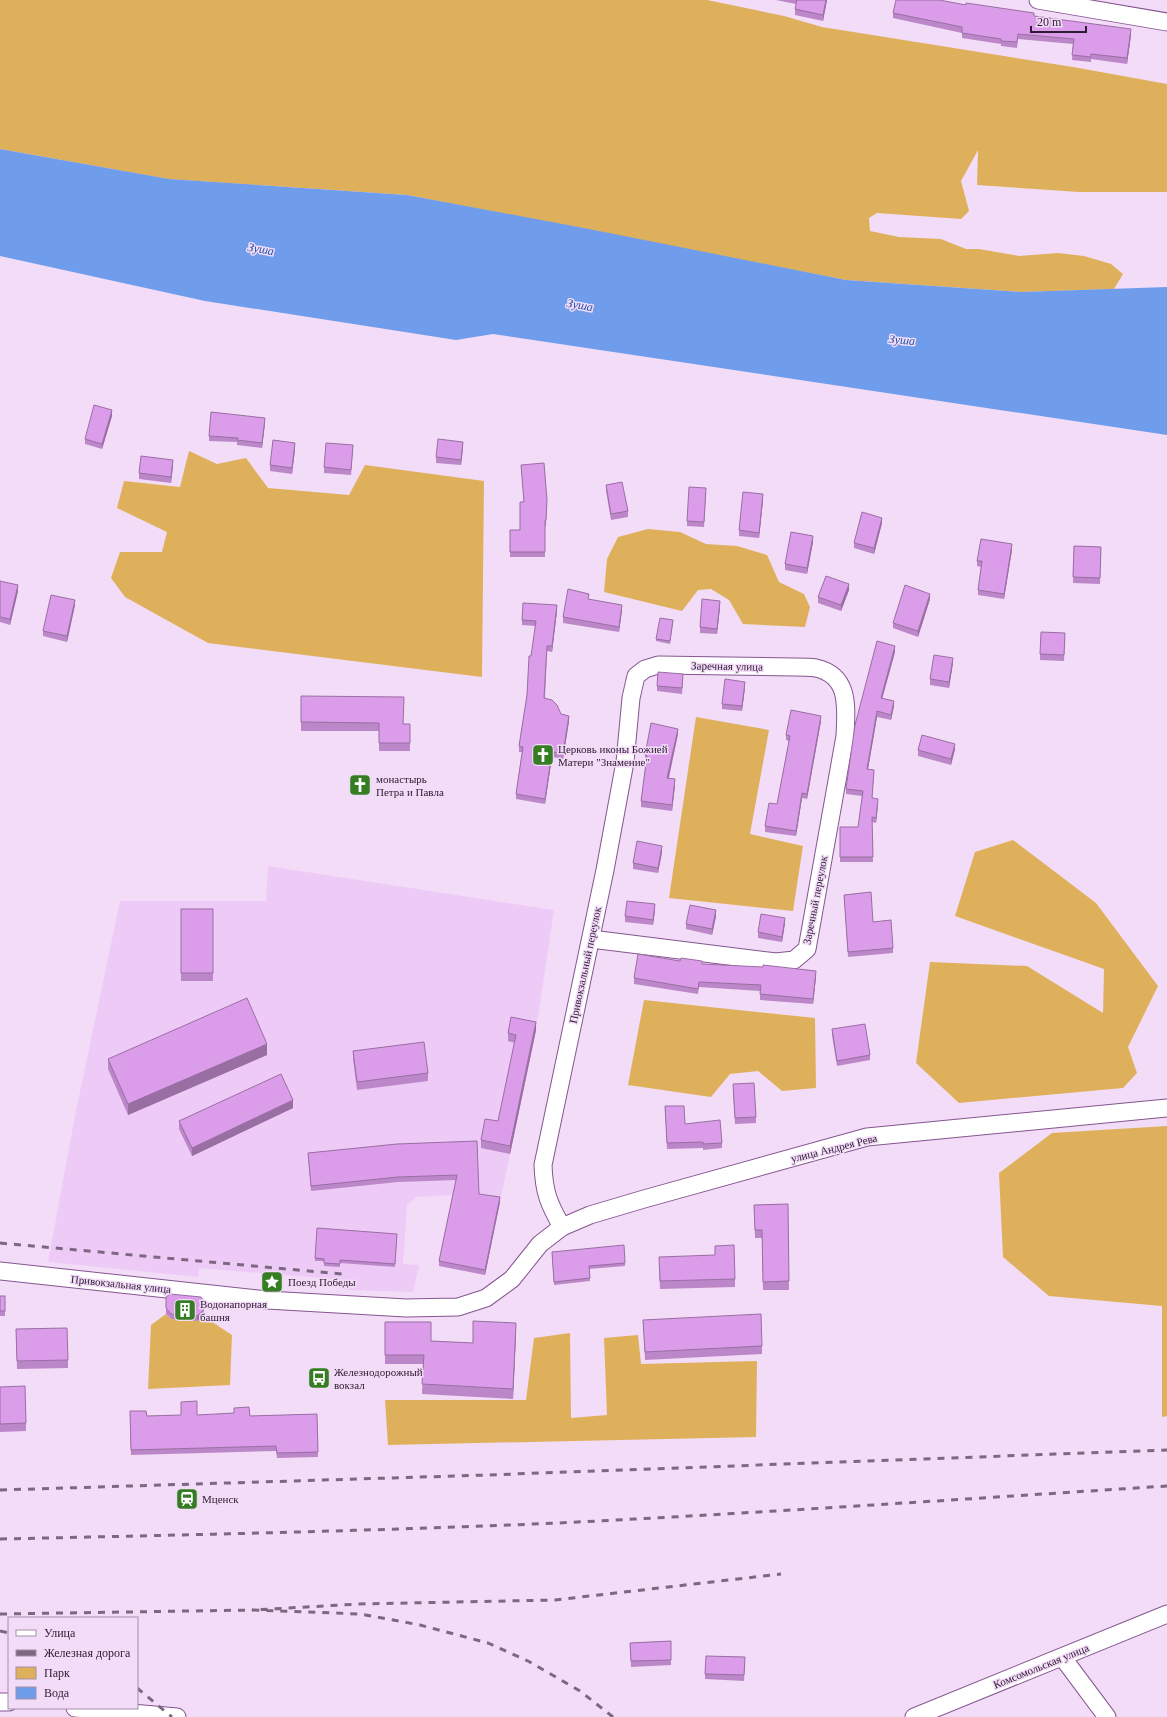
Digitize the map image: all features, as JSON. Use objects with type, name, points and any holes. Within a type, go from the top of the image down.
[{"type":"street","points":[[1038,0],[1167,22]]},
{"type":"street","name":"Заречная улица","points":[[631,698],[636,676],[645,669],[658,665],[816,668],[829,673],[838,682]]},
{"type":"street","name":"Заречный переулок","points":[[590,939],[776,962],[794,960],[807,949],[845,736],[847,703],[844,692],[838,682]]},
{"type":"street","name":"Привокзальный переулок","points":[[562,1227],[548,1201],[543,1183],[543,1165],[625,762],[631,698]]},
{"type":"street","name":"улица Андрея Рева","points":[[458,1307],[486,1298],[512,1279],[540,1244],[562,1227],[590,1214],[867,1137],[1167,1108]]},
{"type":"street","name":"Привокзальная улица","points":[[0,1271],[267,1300],[406,1308],[458,1307]]},
{"type":"street","name":"Комсомольская улица","points":[[914,1717],[1063,1658],[1167,1614]]},
{"type":"street","points":[[1063,1658],[1107,1717]]},
{"type":"street","points":[[86,1709],[177,1717]]},
{"type":"shaded area","points":[[268,866],[554,910],[536,1030],[500,1202],[454,1195],[417,1197],[407,1205],[403,1264],[419,1265],[413,1292],[345,1290],[346,1280],[199,1268],[198,1277],[48,1262],[75,1116],[120,901],[266,901]]},
{"type":"green space","points":[[0,0],[707,0],[784,16],[822,27],[1073,67],[1167,84],[1167,192],[1079,192],[977,185],[978,150],[961,181],[969,211],[961,219],[877,213],[869,218],[870,231],[899,237],[941,239],[966,249],[979,249],[1019,256],[1058,253],[1084,256],[1111,264],[1123,274],[1114,289],[1021,292],[846,280],[407,195],[168,179],[0,149]]},
{"type":"green space","points":[[189,451],[217,464],[246,458],[268,488],[349,495],[365,465],[484,481],[482,677],[208,643],[125,597],[111,578],[120,552],[162,552],[167,532],[117,508],[124,481],[180,487]]},
{"type":"green space","points":[[648,529],[680,532],[706,544],[737,546],[767,555],[779,582],[804,594],[810,607],[805,627],[743,624],[729,600],[711,589],[698,590],[682,611],[604,592],[607,559],[618,537]]},
{"type":"green space","points":[[696,717],[769,730],[750,834],[803,846],[793,911],[669,898]]},
{"type":"green space","points":[[1013,840],[1096,903],[1158,986],[1128,1047],[1137,1073],[1123,1088],[959,1103],[916,1063],[930,962],[1027,966],[1103,1013],[1104,969],[955,916],[975,852]]},
{"type":"green space","points":[[644,1000],[815,1018],[816,1088],[782,1091],[758,1071],[730,1074],[711,1097],[628,1085]]},
{"type":"green space","points":[[1167,1126],[1167,1416],[1162,1417],[1162,1306],[1049,1296],[1003,1257],[999,1173],[1052,1133]]},
{"type":"green space","points":[[166,1314],[171,1319],[197,1321],[203,1316],[232,1335],[230,1385],[148,1389],[151,1325]]},
{"type":"green space","points":[[570,1333],[571,1418],[607,1415],[604,1338],[638,1335],[641,1364],[757,1361],[756,1437],[388,1445],[385,1400],[526,1400],[534,1338]]},
{"type":"water","name":"Зуша","points":[[0,149],[169,179],[407,195],[589,229],[846,280],[1021,292],[1167,287],[1167,435],[493,334],[456,340],[205,301],[0,256]]},
{"type":"building","points":[[797,0],[826,0],[823,15],[795,9]]},
{"type":"building","points":[[896,0],[939,0],[966,5],[966,3],[1034,13],[1034,16],[1131,29],[1127,58],[1091,54],[1091,57],[1072,55],[1074,39],[1018,34],[1017,42],[1001,41],[1001,39],[962,33],[962,27],[893,13]]},
{"type":"building","points":[[94,405],[112,410],[102,444],[85,439]]},
{"type":"building","points":[[211,412],[265,418],[262,443],[237,440],[238,438],[209,436]]},
{"type":"building","points":[[438,439],[463,442],[461,460],[436,457]]},
{"type":"building","points":[[273,440],[295,443],[292,468],[270,465]]},
{"type":"building","points":[[326,443],[353,445],[351,470],[324,467]]},
{"type":"building","points":[[141,456],[173,460],[171,477],[139,473]]},
{"type":"building","points":[[544,463],[547,500],[545,520],[545,552],[510,552],[510,530],[520,530],[520,502],[524,502],[521,465]]},
{"type":"building","points":[[622,482],[628,511],[611,514],[606,485]]},
{"type":"building","points":[[689,487],[706,488],[704,522],[687,521]]},
{"type":"building","points":[[743,492],[763,494],[759,533],[739,530]]},
{"type":"building","points":[[862,512],[882,518],[874,548],[854,543]]},
{"type":"building","points":[[791,532],[813,536],[807,568],[785,564]]},
{"type":"building","points":[[981,539],[1012,544],[1004,594],[978,590],[982,561],[977,561]]},
{"type":"building","points":[[1074,546],[1101,547],[1100,578],[1073,577]]},
{"type":"building","points":[[826,576],[849,584],[841,605],[818,597]]},
{"type":"building","points":[[0,581],[18,585],[10,619],[0,617]]},
{"type":"building","points":[[905,585],[930,594],[918,631],[893,623]]},
{"type":"building","points":[[568,589],[589,594],[588,599],[622,605],[619,627],[563,617]]},
{"type":"building","points":[[51,595],[75,600],[67,636],[43,631]]},
{"type":"building","points":[[702,599],[720,601],[717,629],[700,627]]},
{"type":"building","points":[[523,603],[557,605],[552,646],[547,646],[544,698],[552,700],[557,705],[561,714],[569,716],[563,753],[552,752],[545,799],[516,794],[523,747],[519,746],[527,695],[529,656],[531,656],[536,621],[522,620]]},
{"type":"building","points":[[660,618],[673,620],[670,641],[656,639]]},
{"type":"building","points":[[1041,632],[1065,633],[1064,655],[1040,654]]},
{"type":"building","points":[[877,641],[895,646],[881,698],[894,701],[891,715],[877,711],[867,769],[874,770],[872,798],[878,799],[876,818],[872,817],[873,857],[840,857],[840,827],[858,827],[863,791],[846,789],[855,725]]},
{"type":"building","points":[[934,655],[953,658],[949,682],[930,679]]},
{"type":"building","points":[[658,672],[683,674],[682,688],[657,686]]},
{"type":"building","points":[[725,679],[745,682],[742,706],[722,704]]},
{"type":"building","points":[[301,696],[404,697],[403,724],[410,724],[410,743],[379,743],[379,723],[301,722]]},
{"type":"building","points":[[791,710],[821,716],[807,794],[802,793],[796,831],[765,826],[769,803],[777,804],[790,736],[786,735]]},
{"type":"building","points":[[651,723],[678,729],[667,778],[675,779],[672,805],[641,801],[647,756],[645,755]]},
{"type":"building","points":[[922,735],[955,744],[951,759],[918,750]]},
{"type":"building","points":[[637,841],[662,846],[658,868],[633,863]]},
{"type":"building","points":[[871,892],[873,922],[891,920],[893,948],[848,952],[844,895]]},
{"type":"building","points":[[627,901],[655,904],[653,920],[625,916]]},
{"type":"building","points":[[690,905],[716,910],[712,929],[686,924]]},
{"type":"building","points":[[181,909],[213,909],[213,973],[181,973]]},
{"type":"building","points":[[761,914],[785,918],[782,937],[758,932]]},
{"type":"building","points":[[638,954],[680,961],[681,958],[702,961],[702,964],[763,967],[763,965],[816,971],[813,999],[760,994],[761,985],[699,982],[698,989],[634,978]]},
{"type":"building","points":[[247,998],[267,1044],[128,1104],[108,1059]]},
{"type":"building","points":[[511,1017],[536,1022],[510,1146],[481,1140],[485,1119],[498,1121],[516,1035],[508,1033]]},
{"type":"building","points":[[865,1024],[870,1055],[837,1061],[832,1029]]},
{"type":"building","points":[[424,1042],[428,1073],[357,1082],[353,1051]]},
{"type":"building","points":[[281,1074],[293,1100],[192,1148],[179,1121]]},
{"type":"building","points":[[754,1083],[756,1117],[735,1118],[733,1084]]},
{"type":"building","points":[[665,1106],[684,1106],[685,1124],[720,1120],[722,1143],[667,1143]]},
{"type":"building","points":[[477,1141],[479,1194],[500,1197],[485,1270],[439,1261],[457,1175],[398,1177],[311,1186],[308,1153],[397,1144]]},
{"type":"building","points":[[788,1204],[789,1281],[763,1282],[762,1230],[755,1230],[754,1205]]},
{"type":"building","points":[[317,1228],[397,1234],[395,1264],[340,1260],[340,1264],[324,1263],[324,1259],[315,1258]]},
{"type":"building","points":[[624,1245],[625,1263],[589,1266],[590,1278],[554,1282],[552,1252]]},
{"type":"building","points":[[734,1245],[735,1279],[660,1281],[659,1257],[715,1255],[715,1246]]},
{"type":"building","name":"Водонапорная башня","points":[[170,1294],[201,1297],[204,1301],[203,1311],[197,1316],[171,1314],[166,1308],[166,1297]]},
{"type":"building","points":[[0,1296],[5,1296],[5,1311],[0,1311]]},
{"type":"building","points":[[761,1314],[762,1346],[645,1352],[643,1320]]},
{"type":"building","points":[[473,1321],[516,1323],[513,1389],[422,1384],[424,1355],[385,1355],[385,1322],[431,1322],[431,1341],[473,1343]]},
{"type":"building","points":[[67,1328],[68,1360],[17,1361],[16,1329]]},
{"type":"building","points":[[25,1386],[26,1423],[0,1424],[0,1387]]},
{"type":"building","points":[[197,1401],[197,1415],[234,1413],[234,1408],[249,1407],[250,1416],[317,1414],[318,1452],[277,1453],[276,1446],[131,1450],[130,1411],[146,1411],[147,1416],[181,1415],[181,1402]]},
{"type":"building","points":[[671,1641],[671,1660],[631,1661],[630,1643]]},
{"type":"building","points":[[706,1656],[745,1657],[744,1675],[705,1674]]},
{"type":"railway","points":[[0,1243],[342,1274]]},
{"type":"railway","points":[[0,1490],[487,1475],[1167,1450]]},
{"type":"railway","points":[[0,1539],[349,1531],[558,1523],[1167,1486]]},
{"type":"railway","points":[[613,1717],[580,1691],[528,1661],[488,1643],[420,1625],[360,1614],[253,1610],[359,1604],[555,1600],[781,1574]]},
{"type":"railway","points":[[0,1614],[253,1610]]},
{"type":"railway","points":[[0,1631],[8,1633]]},
{"type":"railway","points":[[138,1689],[172,1717]]},
{"type":"place","name":"Церковь иконы Божией Матери \"Знамение\"","points":[[543,755]]},
{"type":"place","name":"монастырь Петра и Павла","points":[[360,785]]},
{"type":"place","name":"Поезд Победы","points":[[272,1282]]},
{"type":"place","name":"Водонапорная башня","points":[[185,1310]]},
{"type":"place","name":"Железнодорожный вокзал","points":[[319,1378]]},
{"type":"place","name":"Мценск","points":[[187,1499]]}]
